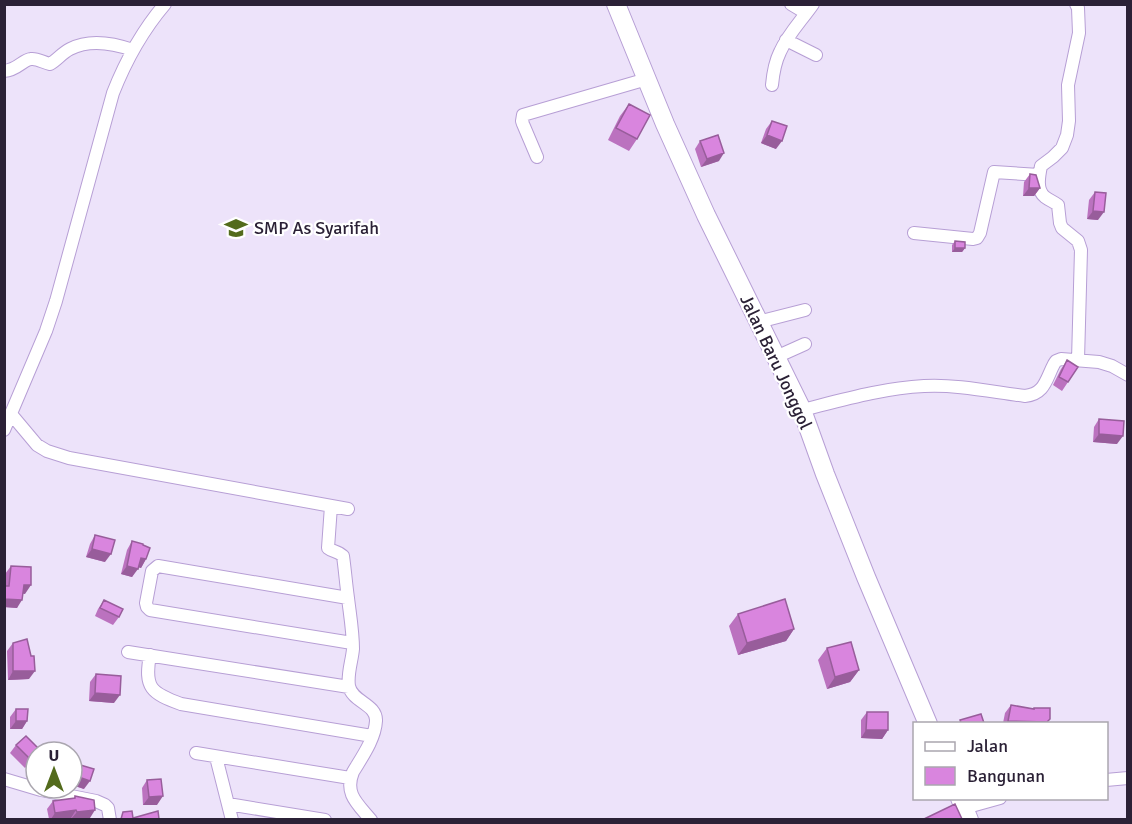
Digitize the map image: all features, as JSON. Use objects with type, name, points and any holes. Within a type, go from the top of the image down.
[{"type":"main road","name":"Jalan Baru Jonggol","points":[[616,4],[669,134],[706,215],[802,410],[862,567],[928,722]]},
{"type":"street","points":[[4,430],[46,331],[56,301],[108,108],[119,78],[133,50],[165,4]]},
{"type":"street","points":[[772,85],[779,52],[810,9],[791,4]]},
{"type":"street","points":[[1076,4],[1079,33],[1068,85],[1067,135],[1062,148],[1041,166],[1039,175],[1041,192],[1058,206],[1062,228],[1078,241],[1081,250],[1077,360]]},
{"type":"street","points":[[786,40],[816,55]]},
{"type":"street","points":[[4,71],[16,68],[29,59],[50,64],[71,48],[90,44],[110,44],[133,50]]},
{"type":"street","points":[[537,158],[522,121],[523,115],[647,79]]},
{"type":"street","points":[[914,233],[977,238],[994,172],[1039,175]]},
{"type":"street","points":[[758,322],[805,309]]},
{"type":"street","points":[[776,357],[805,344]]},
{"type":"street","points":[[802,410],[902,388],[926,386],[1033,395],[1042,388],[1056,361],[1061,359],[1106,364],[1128,375]]},
{"type":"street","points":[[11,414],[37,445],[69,458],[348,509]]},
{"type":"street","points":[[331,506],[328,548],[343,556],[348,598],[352,643],[349,687],[356,698],[373,711],[376,721],[372,736],[350,778],[350,793],[370,819]]},
{"type":"street","points":[[348,598],[158,567],[152,572],[146,603],[150,609],[352,643]]},
{"type":"street","points":[[128,652],[349,687]]},
{"type":"street","points":[[150,655],[147,668],[151,688],[165,698],[182,704],[372,736]]},
{"type":"street","points":[[196,753],[350,778]]},
{"type":"street","points":[[216,757],[232,819]]},
{"type":"street","points":[[1108,780],[1128,778]]},
{"type":"street","points":[[4,779],[41,790],[96,801],[108,808],[110,819]]},
{"type":"street","points":[[965,809],[994,800]]},
{"type":"street","points":[[228,804],[325,819]]},
{"type":"building","points":[[629,104],[650,115],[637,139],[616,128]]},
{"type":"building","points":[[772,121],[787,126],[782,141],[767,135]]},
{"type":"building","points":[[718,135],[724,153],[707,159],[700,141]]},
{"type":"building","points":[[1030,174],[1036,175],[1040,188],[1029,188]]},
{"type":"building","points":[[1095,192],[1106,193],[1104,212],[1093,211]]},
{"type":"building","points":[[955,241],[965,242],[965,248],[955,248]]},
{"type":"building","points":[[1067,360],[1078,367],[1068,382],[1059,377]]},
{"type":"building","points":[[1099,419],[1124,421],[1123,436],[1099,434]]},
{"type":"building","points":[[95,535],[115,540],[111,554],[92,549]]},
{"type":"building","points":[[132,541],[150,548],[146,559],[141,558],[138,569],[127,566]]},
{"type":"building","points":[[11,566],[31,567],[31,585],[24,585],[22,600],[4,599],[4,586],[9,586]]},
{"type":"building","points":[[785,599],[794,629],[747,643],[738,614]]},
{"type":"building","points":[[104,600],[123,609],[119,617],[100,608]]},
{"type":"building","points":[[27,639],[31,656],[34,656],[35,671],[13,671],[13,643]]},
{"type":"building","points":[[851,642],[859,670],[835,677],[827,648]]},
{"type":"building","points":[[96,674],[121,676],[120,695],[95,693]]},
{"type":"building","points":[[1011,705],[1034,709],[1050,708],[1050,719],[1047,722],[1008,721]]},
{"type":"building","points":[[16,709],[28,709],[27,721],[16,721]]},
{"type":"building","points":[[867,712],[888,712],[888,730],[866,730]]},
{"type":"building","points":[[981,714],[984,722],[961,722],[960,720]]},
{"type":"building","points":[[26,736],[30,740],[24,740],[24,753],[16,745]]},
{"type":"building","points":[[84,766],[94,769],[90,781],[84,779]]},
{"type":"building","points":[[161,779],[163,796],[149,797],[147,780]]},
{"type":"building","points":[[84,798],[94,800],[95,810],[55,813],[53,801],[84,800]]},
{"type":"building","points":[[955,804],[962,819],[924,819]]},
{"type":"building","points":[[132,811],[133,818],[158,811],[159,819],[121,819],[123,812]]},
{"type":"place","name":"SMP As Syarifah","points":[[236,228]]}]
